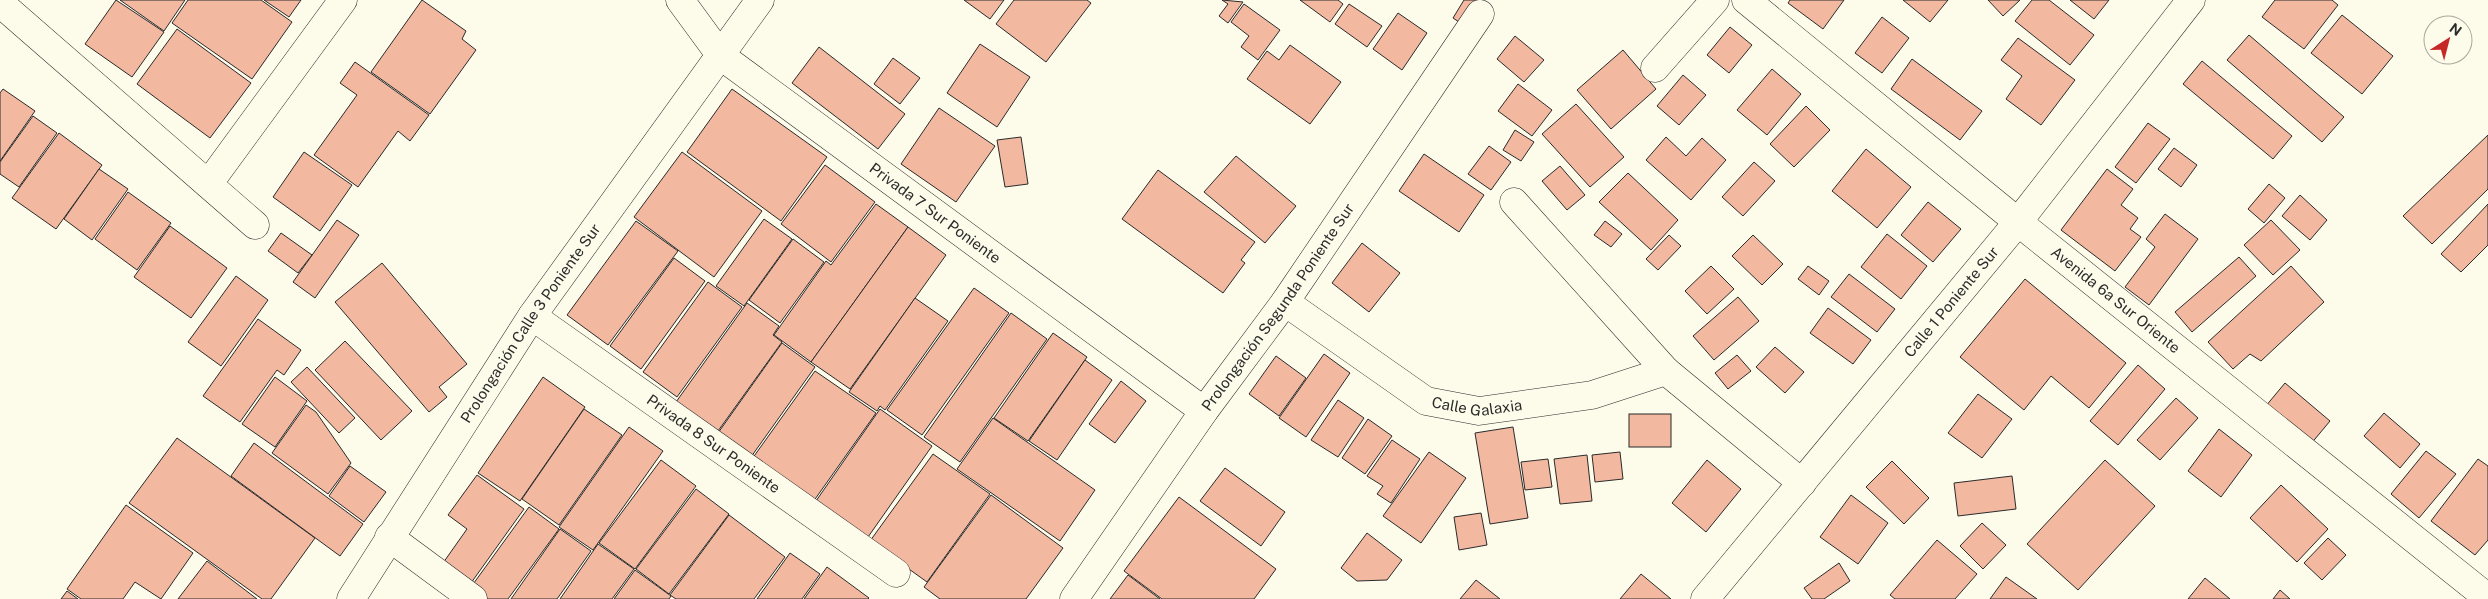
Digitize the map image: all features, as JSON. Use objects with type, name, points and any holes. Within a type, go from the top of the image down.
[{"type":"street","points":[[208,182],[343,0]]},
{"type":"street","name":"Privada 7 Sur Poniente","points":[[680,0],[721,56],[1204,411]]},
{"type":"street","name":"Prolongación Calle 3 Poniente Sur","points":[[351,599],[532,316],[760,0]]},
{"type":"street","points":[[1655,68],[1715,0]]},
{"type":"street","name":"Avenida 6a Sur Oriente","points":[[1746,0],[2018,222],[2486,596]]},
{"type":"street","name":"Calle 1 Poniente Sur","points":[[1705,599],[2018,222],[2191,0]]},
{"type":"street","points":[[14,6],[255,225]]},
{"type":"street","name":"Prolongación Segunda Poniente Sur","points":[[1074,599],[1204,411],[1285,302],[1480,14]]},
{"type":"street","points":[[1514,202],[1666,371],[1802,484]]},
{"type":"street","name":"Calle Galaxia","points":[[1285,302],[1426,401],[1479,411],[1592,395],[1666,371]]},
{"type":"street","name":"Privada 8 Sur Poniente","points":[[532,316],[896,573]]},
{"type":"street","points":[[389,537],[472,599]]},
{"type":"building","points":[[116,0],[164,32],[132,77],[85,44]]},
{"type":"building","points":[[120,0],[185,0],[164,31]]},
{"type":"building","points":[[188,0],[261,0],[292,22],[252,79],[172,23]]},
{"type":"building","points":[[264,0],[301,0],[289,17]]},
{"type":"building","points":[[422,0],[466,31],[462,39],[476,50],[430,114],[371,72]]},
{"type":"building","points":[[964,0],[1004,0],[990,19]]},
{"type":"building","points":[[1014,0],[1087,0],[1091,3],[1046,62],[996,24]]},
{"type":"building","points":[[1222,0],[1243,2],[1228,23],[1219,16],[1228,4]]},
{"type":"building","points":[[1300,0],[1338,0],[1343,4],[1330,22]]},
{"type":"building","points":[[1464,0],[1480,0],[1484,3],[1468,28],[1453,18]]},
{"type":"building","points":[[1790,0],[1844,0],[1823,29],[1788,3]]},
{"type":"building","points":[[1903,0],[1948,0],[1930,22]]},
{"type":"building","points":[[1988,0],[2020,0],[2003,16]]},
{"type":"building","points":[[2032,0],[2049,0],[2094,35],[2070,65],[2015,21]]},
{"type":"building","points":[[2070,0],[2109,0],[2094,19]]},
{"type":"building","points":[[2275,0],[2332,0],[2338,5],[2304,49],[2262,17]]},
{"type":"building","points":[[1244,4],[1280,30],[1258,60],[1241,47],[1249,36],[1231,22]]},
{"type":"building","points":[[1349,4],[1382,26],[1367,47],[1335,24]]},
{"type":"building","points":[[1398,13],[1427,33],[1402,70],[1373,49]]},
{"type":"building","points":[[2342,15],[2393,56],[2362,94],[2311,53]]},
{"type":"building","points":[[1882,17],[1909,38],[1882,73],[1855,53]]},
{"type":"building","points":[[1730,27],[1752,45],[1729,73],[1707,55]]},
{"type":"building","points":[[177,29],[251,83],[210,138],[137,84]]},
{"type":"building","points":[[2249,35],[2344,117],[2322,142],[2227,60]]},
{"type":"building","points":[[1515,36],[1544,60],[1524,82],[1497,59]]},
{"type":"building","points":[[2018,38],[2075,80],[2041,125],[2006,99],[2022,76],[2001,60]]},
{"type":"building","points":[[980,44],[1030,77],[997,127],[947,93]]},
{"type":"building","points":[[1290,45],[1341,82],[1310,124],[1247,79],[1267,51],[1279,60]]},
{"type":"building","points":[[819,47],[905,114],[878,149],[792,83]]},
{"type":"building","points":[[1623,50],[1656,89],[1611,129],[1577,90]]},
{"type":"building","points":[[893,58],[920,78],[900,104],[874,84]]},
{"type":"building","points":[[1912,59],[1982,111],[1960,140],[1891,89]]},
{"type":"building","points":[[2202,61],[2292,136],[2273,159],[2183,84]]},
{"type":"building","points":[[355,62],[429,115],[410,141],[398,131],[358,187],[314,155],[357,95],[340,83]]},
{"type":"building","points":[[1772,69],[1801,94],[1767,135],[1737,110]]},
{"type":"building","points":[[1683,75],[1706,95],[1679,125],[1657,106]]},
{"type":"building","points":[[1518,84],[1552,110],[1532,136],[1498,111]]},
{"type":"building","points":[[3,89],[35,111],[0,161],[0,93]]},
{"type":"building","points":[[732,89],[827,157],[781,221],[687,152]]},
{"type":"building","points":[[1576,104],[1624,157],[1590,187],[1542,134]]},
{"type":"building","points":[[1806,106],[1830,130],[1794,167],[1770,144]]},
{"type":"building","points":[[939,108],[995,146],[956,202],[901,164]]},
{"type":"building","points":[[33,116],[57,133],[19,187],[0,174],[0,162]]},
{"type":"building","points":[[2148,123],[2170,139],[2136,183],[2115,167]]},
{"type":"building","points":[[1515,130],[1534,142],[1521,161],[1503,150]]},
{"type":"building","points":[[59,133],[102,165],[56,229],[12,198]]},
{"type":"building","points":[[2488,135],[2488,189],[2432,244],[2403,216]]},
{"type":"building","points":[[1021,137],[1028,184],[1005,187],[997,140]]},
{"type":"building","points":[[1666,137],[1686,156],[1702,138],[1726,160],[1691,200],[1646,160]]},
{"type":"building","points":[[1489,146],[1511,162],[1491,190],[1468,174]]},
{"type":"building","points":[[2174,148],[2197,165],[2181,187],[2158,169]]},
{"type":"building","points":[[1866,149],[1911,187],[1877,228],[1832,191]]},
{"type":"building","points":[[304,152],[352,185],[320,231],[273,197]]},
{"type":"building","points":[[682,152],[762,211],[714,277],[634,217]]},
{"type":"building","points":[[1424,154],[1484,195],[1459,232],[1399,191]]},
{"type":"building","points":[[1236,156],[1296,206],[1265,243],[1204,192]]},
{"type":"building","points":[[1754,162],[1775,181],[1743,216],[1722,197]]},
{"type":"building","points":[[825,165],[875,202],[831,262],[781,224]]},
{"type":"building","points":[[1560,166],[1585,195],[1567,210],[1542,181]]},
{"type":"building","points":[[99,169],[128,189],[92,240],[64,219]]},
{"type":"building","points":[[2107,169],[2133,189],[2121,205],[2138,218],[2130,229],[2141,237],[2115,271],[2061,230]]},
{"type":"building","points":[[1158,170],[1255,242],[1241,260],[1245,263],[1223,293],[1122,219]]},
{"type":"building","points":[[1628,173],[1678,220],[1651,250],[1599,202]]},
{"type":"building","points":[[2269,184],[2285,198],[2264,223],[2248,209]]},
{"type":"building","points":[[128,192],[171,223],[137,270],[95,239]]},
{"type":"building","points":[[2300,195],[2327,220],[2310,240],[2282,216]]},
{"type":"building","points":[[1928,202],[1961,229],[1933,262],[1901,235]]},
{"type":"building","points":[[876,204],[908,227],[811,362],[774,335],[826,261],[831,265]]},
{"type":"building","points":[[2488,204],[2488,245],[2461,272],[2441,254]]},
{"type":"building","points":[[2165,214],[2198,239],[2149,305],[2125,287],[2155,247],[2146,239]]},
{"type":"building","points":[[764,219],[792,239],[744,306],[716,286]]},
{"type":"building","points":[[337,220],[359,235],[315,298],[293,282]]},
{"type":"building","points":[[2271,220],[2300,250],[2273,275],[2244,245]]},
{"type":"building","points":[[636,221],[678,251],[608,345],[567,315]]},
{"type":"building","points":[[1605,221],[1622,234],[1611,247],[1594,235]]},
{"type":"building","points":[[170,226],[227,268],[191,318],[134,277]]},
{"type":"building","points":[[908,227],[946,255],[850,389],[811,362]]},
{"type":"building","points":[[281,233],[312,255],[298,273],[268,251]]},
{"type":"building","points":[[1887,234],[1927,266],[1901,299],[1861,267]]},
{"type":"building","points":[[1669,235],[1681,246],[1658,270],[1646,259]]},
{"type":"building","points":[[1753,235],[1783,264],[1762,285],[1732,256]]},
{"type":"building","points":[[793,239],[824,262],[780,323],[749,300]]},
{"type":"building","points":[[1362,243],[1400,273],[1369,312],[1332,283]]},
{"type":"building","points":[[2239,257],[2256,276],[2192,332],[2175,312]]},
{"type":"building","points":[[674,258],[705,281],[641,369],[610,346]]},
{"type":"building","points":[[382,263],[467,364],[439,387],[447,397],[429,412],[335,302]]},
{"type":"building","points":[[1711,266],[1734,289],[1707,314],[1685,291]]},
{"type":"building","points":[[1808,266],[1829,281],[1819,295],[1798,279]]},
{"type":"building","points":[[2291,266],[2324,302],[2261,361],[2250,354],[2233,369],[2208,342]]},
{"type":"building","points":[[1849,274],[1895,309],[1877,332],[1831,297]]},
{"type":"building","points":[[236,276],[268,300],[221,366],[188,342]]},
{"type":"building","points":[[2025,279],[2126,363],[2089,408],[2051,376],[2024,410],[1960,357]]},
{"type":"building","points":[[708,282],[742,307],[677,397],[643,372]]},
{"type":"building","points":[[974,288],[1009,313],[922,435],[887,410]]},
{"type":"building","points":[[1738,297],[1759,321],[1714,360],[1693,336]]},
{"type":"building","points":[[915,298],[948,321],[885,410],[880,406],[877,411],[849,392]]},
{"type":"building","points":[[747,303],[779,326],[773,335],[782,342],[718,431],[676,402]]},
{"type":"building","points":[[1828,308],[1871,340],[1853,364],[1810,333]]},
{"type":"building","points":[[1011,313],[1047,339],[960,462],[924,437]]},
{"type":"building","points":[[258,319],[301,350],[284,375],[277,370],[240,422],[203,396]]},
{"type":"building","points":[[1053,333],[1087,357],[1028,441],[994,418]]},
{"type":"building","points":[[345,341],[412,411],[381,440],[315,370]]},
{"type":"building","points":[[782,343],[815,367],[751,457],[718,433]]},
{"type":"building","points":[[1775,347],[1804,372],[1785,393],[1756,367]]},
{"type":"building","points":[[1324,354],[1350,373],[1306,437],[1279,418]]},
{"type":"building","points":[[1737,355],[1751,371],[1728,389],[1715,373]]},
{"type":"building","points":[[1276,356],[1306,378],[1279,416],[1249,394]]},
{"type":"building","points":[[1085,360],[1112,380],[1057,460],[1029,441]]},
{"type":"building","points":[[2138,365],[2165,389],[2118,445],[2090,421]]},
{"type":"building","points":[[307,367],[355,418],[339,433],[291,382]]},
{"type":"building","points":[[815,371],[876,413],[813,502],[752,459]]},
{"type":"building","points":[[275,377],[307,401],[275,447],[242,424]]},
{"type":"building","points":[[543,377],[585,407],[520,501],[478,473]]},
{"type":"building","points":[[1121,381],[1146,401],[1115,443],[1089,424]]},
{"type":"building","points":[[2285,383],[2330,421],[2310,445],[2265,407]]},
{"type":"building","points":[[1978,394],[2012,419],[1982,458],[1948,433]]},
{"type":"building","points":[[2176,398],[2198,418],[2160,460],[2137,440]]},
{"type":"building","points":[[1338,400],[1364,418],[1338,457],[1311,440]]},
{"type":"building","points":[[306,405],[316,412],[351,463],[328,494],[272,453]]},
{"type":"building","points":[[584,409],[622,435],[559,525],[522,499]]},
{"type":"building","points":[[880,409],[932,446],[868,537],[816,501]]},
{"type":"building","points":[[2384,413],[2420,444],[2400,468],[2364,436]]},
{"type":"building","points":[[1629,414],[1671,414],[1671,447],[1629,447]]},
{"type":"building","points":[[993,418],[1095,490],[1060,541],[957,469]]},
{"type":"building","points":[[1368,419],[1392,436],[1365,474],[1342,458]]},
{"type":"building","points":[[629,427],[663,451],[593,550],[559,527]]},
{"type":"building","points":[[1513,427],[1528,518],[1490,524],[1475,433]]},
{"type":"building","points":[[2219,429],[2252,455],[2221,497],[2188,471]]},
{"type":"building","points":[[177,438],[315,538],[271,599],[262,599],[129,503]]},
{"type":"building","points":[[1392,440],[1420,459],[1391,503],[1377,494],[1383,486],[1367,476]]},
{"type":"building","points":[[254,443],[363,524],[340,556],[231,476]]},
{"type":"building","points":[[2426,451],[2456,474],[2419,518],[2391,494]]},
{"type":"building","points":[[1429,452],[1466,478],[1421,543],[1383,516]]},
{"type":"building","points":[[1620,452],[1623,479],[1595,482],[1592,455]]},
{"type":"building","points":[[933,454],[990,494],[927,582],[870,541]]},
{"type":"building","points":[[1587,455],[1592,501],[1560,504],[1554,459]]},
{"type":"building","points":[[1548,459],[1552,487],[1525,490],[1521,462]]},
{"type":"building","points":[[2478,459],[2488,466],[2488,540],[2475,555],[2431,521]]},
{"type":"building","points":[[661,460],[696,486],[635,569],[599,543]]},
{"type":"building","points":[[1707,460],[1741,489],[1706,532],[1672,503]]},
{"type":"building","points":[[2105,460],[2155,506],[2078,590],[2027,544]]},
{"type":"building","points":[[1892,461],[1929,498],[1904,524],[1866,487]]},
{"type":"building","points":[[350,466],[386,492],[364,522],[329,496]]},
{"type":"building","points":[[1225,468],[1285,512],[1261,546],[1200,501]]},
{"type":"building","points":[[477,475],[524,509],[471,583],[443,563],[467,529],[448,515]]},
{"type":"building","points":[[2012,476],[2016,509],[1958,516],[1954,483]]},
{"type":"building","points":[[2281,485],[2328,529],[2297,562],[2250,518]]},
{"type":"building","points":[[696,489],[729,514],[669,594],[636,569]]},
{"type":"building","points":[[991,495],[1063,548],[1026,599],[940,599],[924,587]]},
{"type":"building","points":[[1851,495],[1888,523],[1858,564],[1820,537]]},
{"type":"building","points":[[1179,497],[1276,569],[1254,599],[1162,599],[1124,571]]},
{"type":"building","points":[[126,505],[193,553],[161,599],[135,582],[123,599],[81,599],[67,589]]},
{"type":"building","points":[[529,507],[559,529],[508,599],[487,599],[471,587]]},
{"type":"building","points":[[1481,513],[1487,545],[1459,550],[1454,517]]},
{"type":"building","points":[[729,515],[785,557],[754,599],[676,599],[670,595]]},
{"type":"building","points":[[1982,523],[2006,545],[1983,569],[1960,546]]},
{"type":"building","points":[[560,529],[591,551],[557,599],[511,599]]},
{"type":"building","points":[[1367,533],[1402,560],[1387,580],[1357,581],[1341,568]]},
{"type":"building","points":[[2328,538],[2346,555],[2322,580],[2304,563]]},
{"type":"building","points":[[1937,540],[1977,574],[1955,599],[1895,599],[1890,595]]},
{"type":"building","points":[[598,544],[634,569],[612,599],[560,599]]},
{"type":"building","points":[[790,553],[820,574],[802,599],[757,599]]},
{"type":"building","points":[[207,561],[257,599],[178,599]]},
{"type":"building","points":[[1839,563],[1850,581],[1824,599],[1812,599],[1804,588]]},
{"type":"building","points":[[827,567],[869,598],[804,599]]},
{"type":"building","points":[[635,570],[671,596],[669,599],[614,599]]},
{"type":"building","points":[[1641,574],[1671,599],[1620,599]]},
{"type":"building","points":[[1128,575],[1160,599],[1110,599]]},
{"type":"building","points":[[2006,577],[2037,599],[1990,599]]},
{"type":"building","points":[[2205,578],[2230,599],[2188,599]]},
{"type":"building","points":[[1476,580],[1500,599],[1460,599]]},
{"type":"building","points":[[2280,590],[2290,599],[2273,599]]},
{"type":"building","points":[[67,591],[78,599],[61,599]]}]
